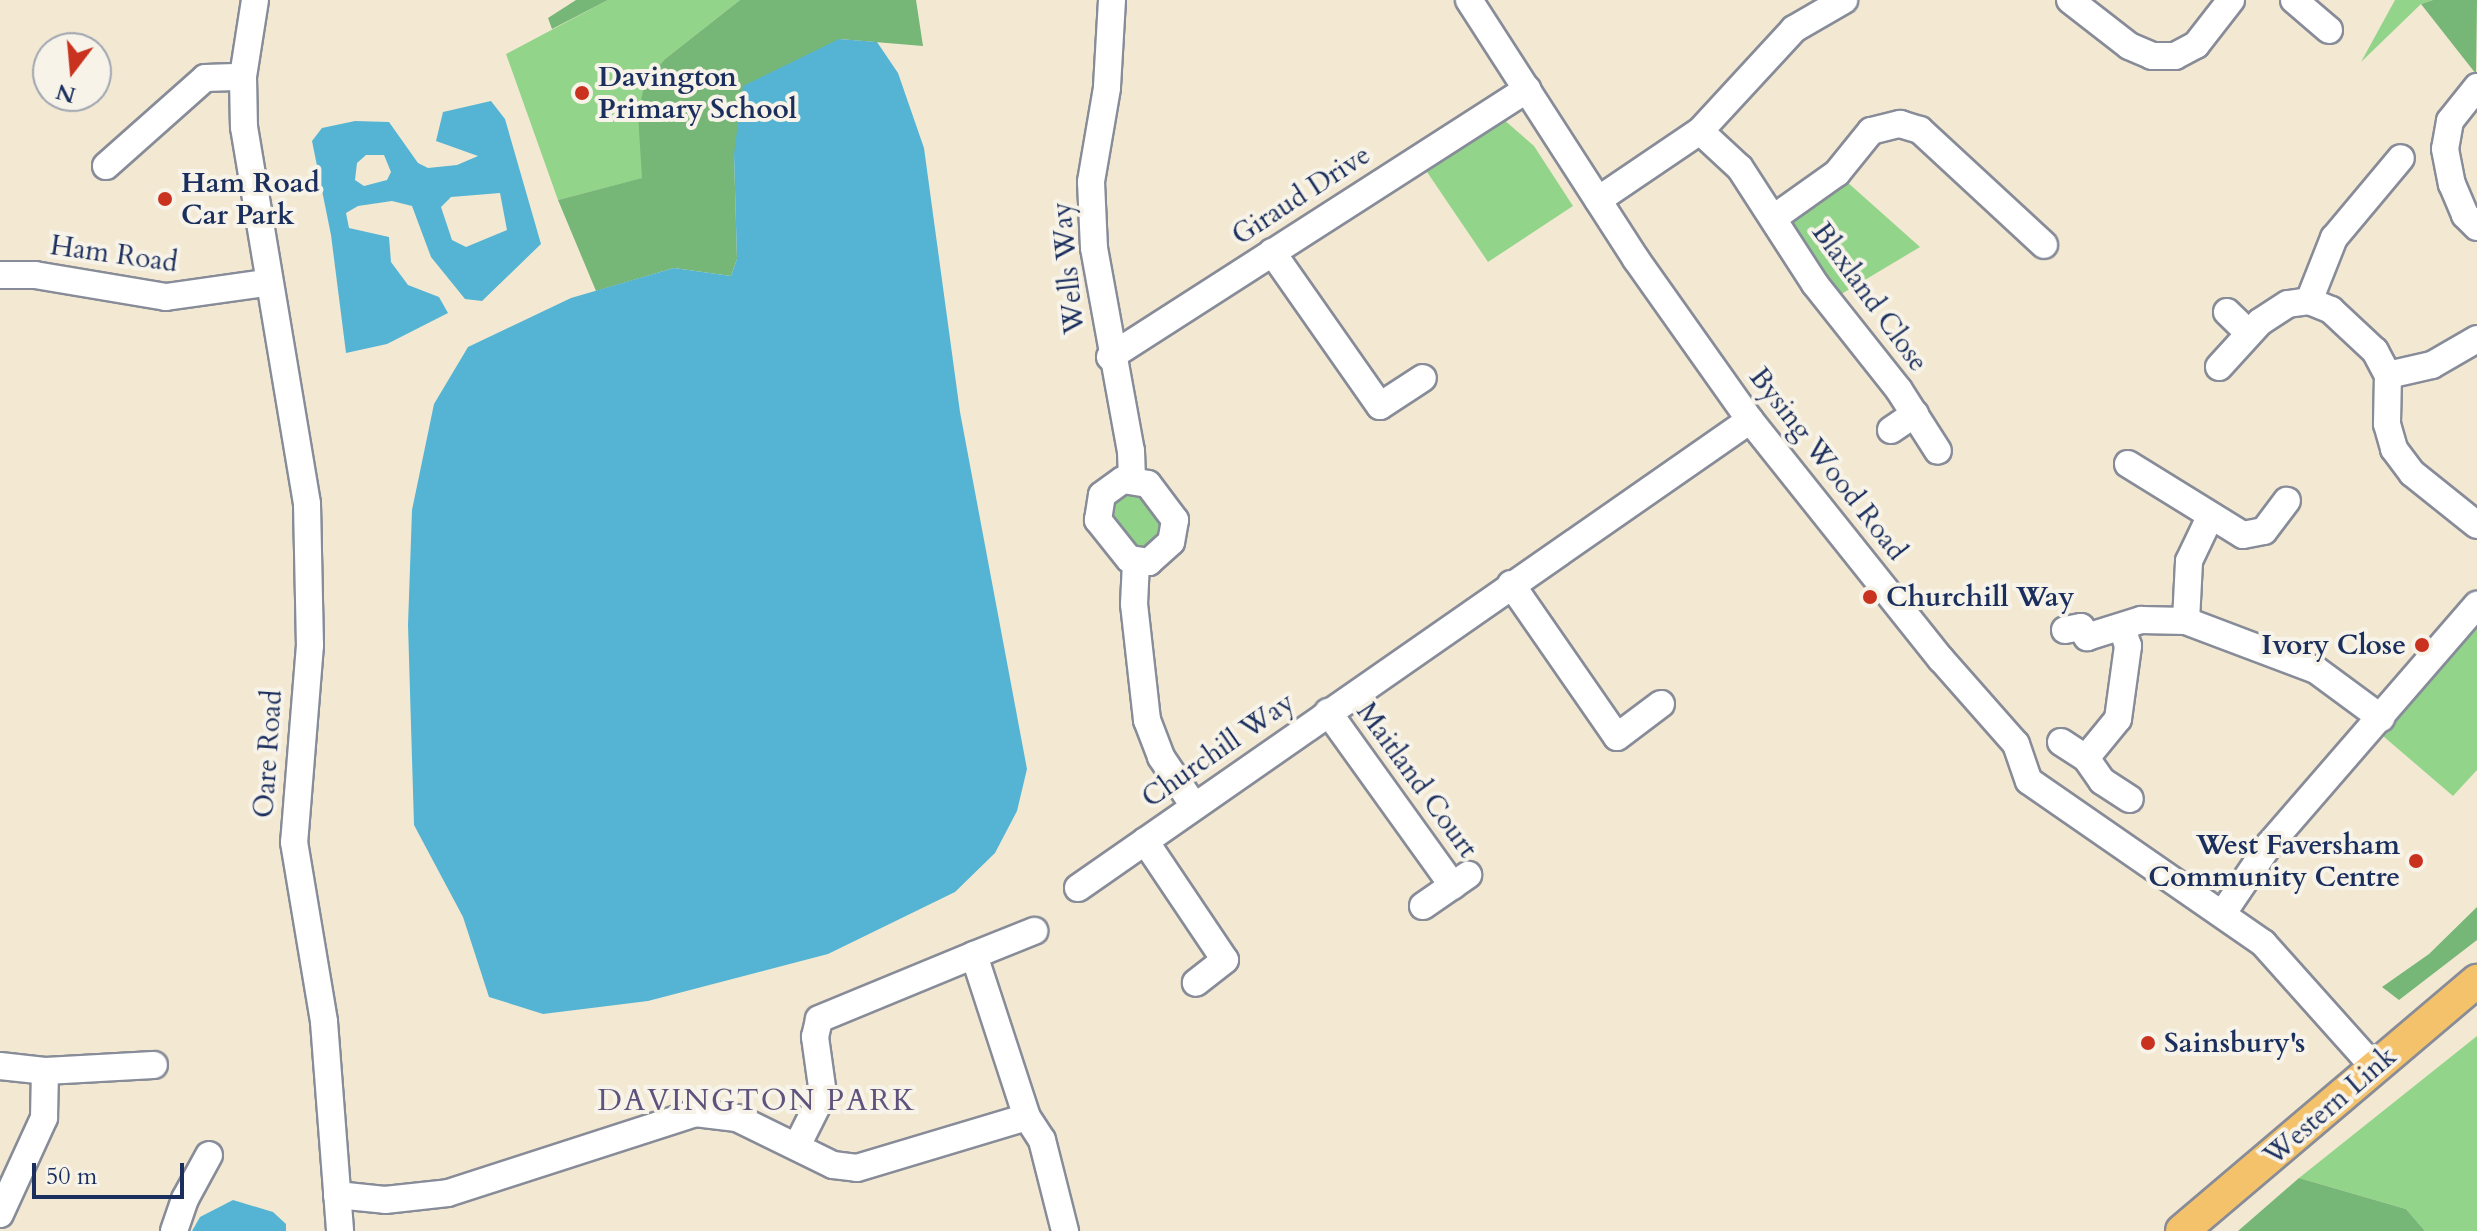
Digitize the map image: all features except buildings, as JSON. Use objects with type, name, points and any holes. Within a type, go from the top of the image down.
[{"type":"main road","name":"Western Link","points":[[2182,1231],[2477,981]]},
{"type":"street","name":"Oare Road","points":[[255,0],[243,77],[245,140],[309,532],[310,645],[294,842],[324,1022],[340,1231]]},
{"type":"street","name":"Wells Way","points":[[1112,0],[1107,88],[1091,182],[1094,248],[1110,357],[1131,451],[1132,480]]},
{"type":"street","name":"Bysing Wood Road","points":[[1469,0],[1598,200],[1750,420],[1941,659],[2016,744],[2029,781],[2263,943],[2374,1067]]},
{"type":"street","points":[[1598,200],[1700,131],[1794,29],[1844,0]]},
{"type":"street","points":[[2070,0],[2129,46],[2152,56],[2175,56],[2196,45],[2231,0]]},
{"type":"street","points":[[2294,0],[2329,30]]},
{"type":"street","points":[[106,166],[205,78],[243,77]]},
{"type":"street","points":[[2477,87],[2450,121],[2445,149],[2456,195],[2477,227]]},
{"type":"street","name":"Giraud Drive","points":[[1110,357],[1527,89]]},
{"type":"street","name":"Blaxland Close","points":[[1775,217],[1837,173],[1871,131],[1900,124],[1920,130],[2030,217],[2044,245]]},
{"type":"street","name":"Blaxland Close","points":[[1700,131],[1740,168],[1828,302],[1915,414],[1938,451]]},
{"type":"street","points":[[2309,301],[2334,238],[2380,194],[2401,158]]},
{"type":"street","points":[[1272,252],[1380,406],[1423,378]]},
{"type":"street","name":"Ham Road","points":[[0,275],[35,275],[166,297],[266,283]]},
{"type":"street","points":[[2219,367],[2249,333],[2288,304],[2309,301],[2353,327],[2388,375],[2387,424],[2394,449],[2412,473],[2477,525]]},
{"type":"street","points":[[2227,312],[2249,333]]},
{"type":"street","points":[[2388,375],[2410,374],[2477,339]]},
{"type":"street","name":"Blaxland Close","points":[[1891,430],[1915,414]]},
{"type":"street","name":"Churchill Way","points":[[1078,888],[1750,420]]},
{"type":"street","points":[[2127,465],[2243,535],[2264,531],[2287,501]]},
{"type":"street","points":[[1136,562],[1155,559],[1166,549],[1175,520],[1155,490],[1132,480],[1108,489],[1097,510],[1105,531],[1136,562],[1134,604],[1147,720],[1161,757],[1194,806]]},
{"type":"street","points":[[2186,621],[2189,561],[2210,517]]},
{"type":"street","points":[[1511,584],[1617,737],[1661,704]]},
{"type":"street","points":[[2223,913],[2269,845],[2477,605]]},
{"type":"street","points":[[2065,630],[2081,627],[2087,637],[2141,620],[2186,621],[2316,670],[2381,718]]},
{"type":"street","points":[[2086,758],[2118,719],[2128,646],[2122,627]]},
{"type":"street","name":"Maitland Court","points":[[1328,712],[1461,881],[1423,906]]},
{"type":"street","points":[[2061,742],[2086,758],[2102,781],[2130,799]]},
{"type":"street","points":[[1145,841],[1225,960],[1196,983]]},
{"type":"street","points":[[797,1146],[826,1082],[815,1037],[819,1019],[1034,931]]},
{"type":"street","points":[[974,955],[1027,1117],[1042,1140],[1065,1231]]},
{"type":"street","points":[[0,1066],[45,1071],[154,1065]]},
{"type":"street","points":[[0,1214],[44,1118],[45,1071]]},
{"type":"street","points":[[337,1195],[385,1200],[448,1193],[695,1113],[737,1118],[833,1165],[857,1168],[1027,1117]]},
{"type":"street","points":[[174,1231],[209,1155]]},
{"type":"green space","points":[[576,0],[608,0],[552,29],[548,18]]},
{"type":"green space","points":[[608,0],[740,0],[665,59],[646,82],[643,178],[558,200],[506,54]]},
{"type":"green space","points":[[740,0],[916,0],[923,46],[839,39],[734,154],[737,259],[731,276],[674,268],[596,291],[558,200],[642,178],[638,114],[645,82],[665,59]]},
{"type":"green space","points":[[2395,0],[2433,0],[2421,4],[2361,62]]},
{"type":"green space","points":[[2433,0],[2477,0],[2476,74],[2421,4]]},
{"type":"green space","points":[[1502,118],[1534,146],[1573,206],[1488,262],[1425,169]]},
{"type":"green space","points":[[1837,173],[1920,247],[1828,302],[1775,217]]},
{"type":"green space","points":[[1137,490],[1167,531],[1147,549],[1135,549],[1110,519],[1119,494]]},
{"type":"green space","points":[[2477,624],[2477,770],[2453,796],[2383,736]]},
{"type":"green space","points":[[2477,907],[2477,940],[2399,1000],[2382,987],[2429,954]]},
{"type":"green space","points":[[2477,1036],[2477,1231],[2425,1231],[2406,1209],[2299,1178]]},
{"type":"green space","points":[[2299,1178],[2406,1209],[2425,1231],[2238,1231]]},
{"type":"water","points":[[839,39],[877,42],[898,73],[924,148],[960,412],[1027,769],[1017,811],[995,853],[955,892],[828,954],[648,1001],[543,1014],[489,997],[463,917],[414,825],[408,625],[412,510],[434,404],[468,347],[571,298],[674,268],[731,276],[737,259],[734,154],[743,86]]},
{"type":"water","points":[[491,101],[505,119],[541,244],[482,301],[465,299],[431,257],[412,206],[392,201],[358,206],[346,213],[349,228],[389,237],[391,262],[408,285],[439,297],[448,313],[387,344],[346,353],[331,235],[312,141],[322,128],[355,121],[389,122],[418,163],[428,168],[457,165],[478,156],[436,141],[443,112]],"holes":[[[366,155],[384,155],[391,172],[387,180],[364,186],[355,180],[357,163]],[[500,193],[507,230],[466,247],[452,240],[441,207],[451,197]]]},
{"type":"water","points":[[233,1200],[273,1212],[286,1224],[286,1231],[192,1231],[200,1217]]},
{"type":"place","name":"Davington Primary School","points":[[582,93]]},
{"type":"place","name":"Ham Road Car Park","points":[[165,199]]},
{"type":"place","name":"Churchill Way","points":[[1870,597]]},
{"type":"place","name":"Ivory Close","points":[[2422,645]]},
{"type":"place","name":"West Faversham Community Centre","points":[[2416,861]]},
{"type":"place","name":"Sainsbury's","points":[[2148,1043]]},
{"type":"district","name":"DAVINGTON PARK","points":[[757,1101]]}]
